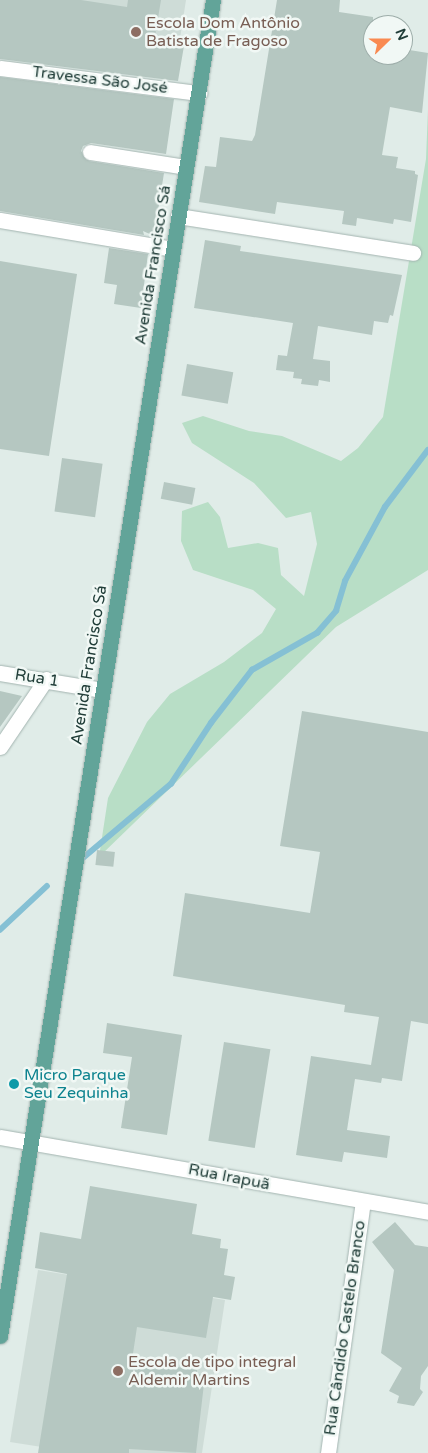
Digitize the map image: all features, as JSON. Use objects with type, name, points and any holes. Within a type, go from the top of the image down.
[{"type":"main road","name":"Avenida Francisco Sá","points":[[0,1336],[29,1141],[213,0]]},
{"type":"street","name":"Travessa São José","points":[[0,68],[199,93]]},
{"type":"street","points":[[90,152],[186,167]]},
{"type":"street","points":[[178,216],[413,253]]},
{"type":"street","points":[[0,220],[173,249]]},
{"type":"street","name":"Rua 1","points":[[0,673],[46,679],[103,690]]},
{"type":"street","points":[[0,747],[46,679]]},
{"type":"street","name":"Rua Irapuã","points":[[0,1137],[428,1212]]},
{"type":"street","name":"Rua Cândido Castelo Branco","points":[[328,1453],[363,1202]]},
{"type":"shaded area","name":"Escola Dom Antônio Batista de Fragoso","points":[[0,0],[186,0],[179,45],[0,19]]},
{"type":"shaded area","name":"Escola de tipo integral Aldemir Martins","points":[[38,1270],[225,1300],[202,1453],[80,1453],[10,1442]]},
{"type":"green space","points":[[428,109],[428,570],[336,627],[99,857],[108,798],[147,722],[170,694],[224,662],[262,633],[276,609],[253,590],[193,570],[181,541],[182,511],[208,502],[220,517],[228,548],[258,543],[278,548],[281,575],[304,596],[317,544],[311,512],[286,518],[254,483],[192,443],[182,423],[203,416],[249,431],[282,436],[341,461],[358,448],[383,417],[426,159]]},
{"type":"building","points":[[0,0],[81,0],[127,7],[128,0],[161,0],[154,42],[184,46],[178,81],[0,59]]},
{"type":"building","points":[[277,0],[340,0],[339,12],[363,16],[363,65],[413,65],[413,51],[428,53],[422,113],[390,107],[382,155],[398,157],[396,168],[415,171],[415,174],[418,175],[411,222],[394,219],[393,224],[357,218],[356,226],[342,224],[344,211],[277,202],[275,214],[199,202],[205,166],[216,167],[220,137],[252,141],[255,135]]},
{"type":"building","points":[[0,77],[174,99],[166,154],[91,143],[83,146],[81,151],[89,161],[164,173],[154,236],[143,231],[144,235],[0,211]]},
{"type":"building","points":[[205,240],[241,246],[240,251],[402,275],[393,316],[390,315],[388,323],[374,321],[372,335],[318,326],[313,359],[330,361],[330,382],[319,380],[318,386],[301,384],[302,379],[293,378],[294,372],[276,370],[278,355],[287,356],[293,323],[194,308]]},
{"type":"building","points":[[109,248],[148,254],[141,308],[114,304],[117,285],[104,283]]},
{"type":"building","points":[[0,261],[77,274],[49,456],[0,449]]},
{"type":"building","points":[[187,364],[233,372],[228,404],[181,396]]},
{"type":"building","points":[[62,458],[103,464],[95,517],[54,511]]},
{"type":"building","points":[[164,482],[195,488],[192,505],[161,499]]},
{"type":"building","points":[[0,691],[22,696],[0,727]]},
{"type":"building","points":[[302,711],[428,732],[428,1024],[411,1021],[402,1081],[382,1078],[381,1083],[355,1079],[347,1130],[390,1136],[387,1158],[344,1152],[342,1162],[296,1155],[311,1056],[371,1065],[379,1017],[344,1012],[345,1005],[173,976],[185,893],[310,913],[320,852],[280,846]]},
{"type":"building","points":[[97,850],[115,852],[113,867],[95,865]]},
{"type":"building","points":[[107,1023],[182,1035],[167,1135],[121,1128],[132,1057],[103,1053]]},
{"type":"building","points":[[224,1042],[270,1049],[255,1148],[208,1141]]},
{"type":"building","name":"Escola de tipo integral Aldemir Martins","points":[[90,1186],[197,1204],[192,1234],[221,1239],[220,1248],[228,1249],[224,1275],[235,1277],[231,1300],[213,1297],[206,1338],[137,1327],[132,1360],[197,1370],[197,1374],[205,1375],[196,1453],[129,1449],[129,1453],[38,1453],[67,1274],[35,1268],[40,1232],[81,1239]]},
{"type":"building","points":[[395,1222],[415,1245],[428,1247],[428,1366],[421,1376],[420,1389],[423,1392],[414,1406],[397,1403],[399,1396],[389,1391],[402,1368],[381,1353],[394,1270],[372,1242]]},
{"type":"waterway","points":[[83,858],[171,784],[211,723],[252,670],[317,633],[336,611],[345,581],[385,507],[428,450]]},
{"type":"waterway","points":[[0,930],[47,886]]},
{"type":"place","name":"Escola Dom Antônio Batista de Fragoso","points":[[136,32]]},
{"type":"place","name":"Micro Parque Seu Zequinha","points":[[14,1084]]},
{"type":"place","name":"Escola de tipo integral Aldemir Martins","points":[[118,1371]]}]
